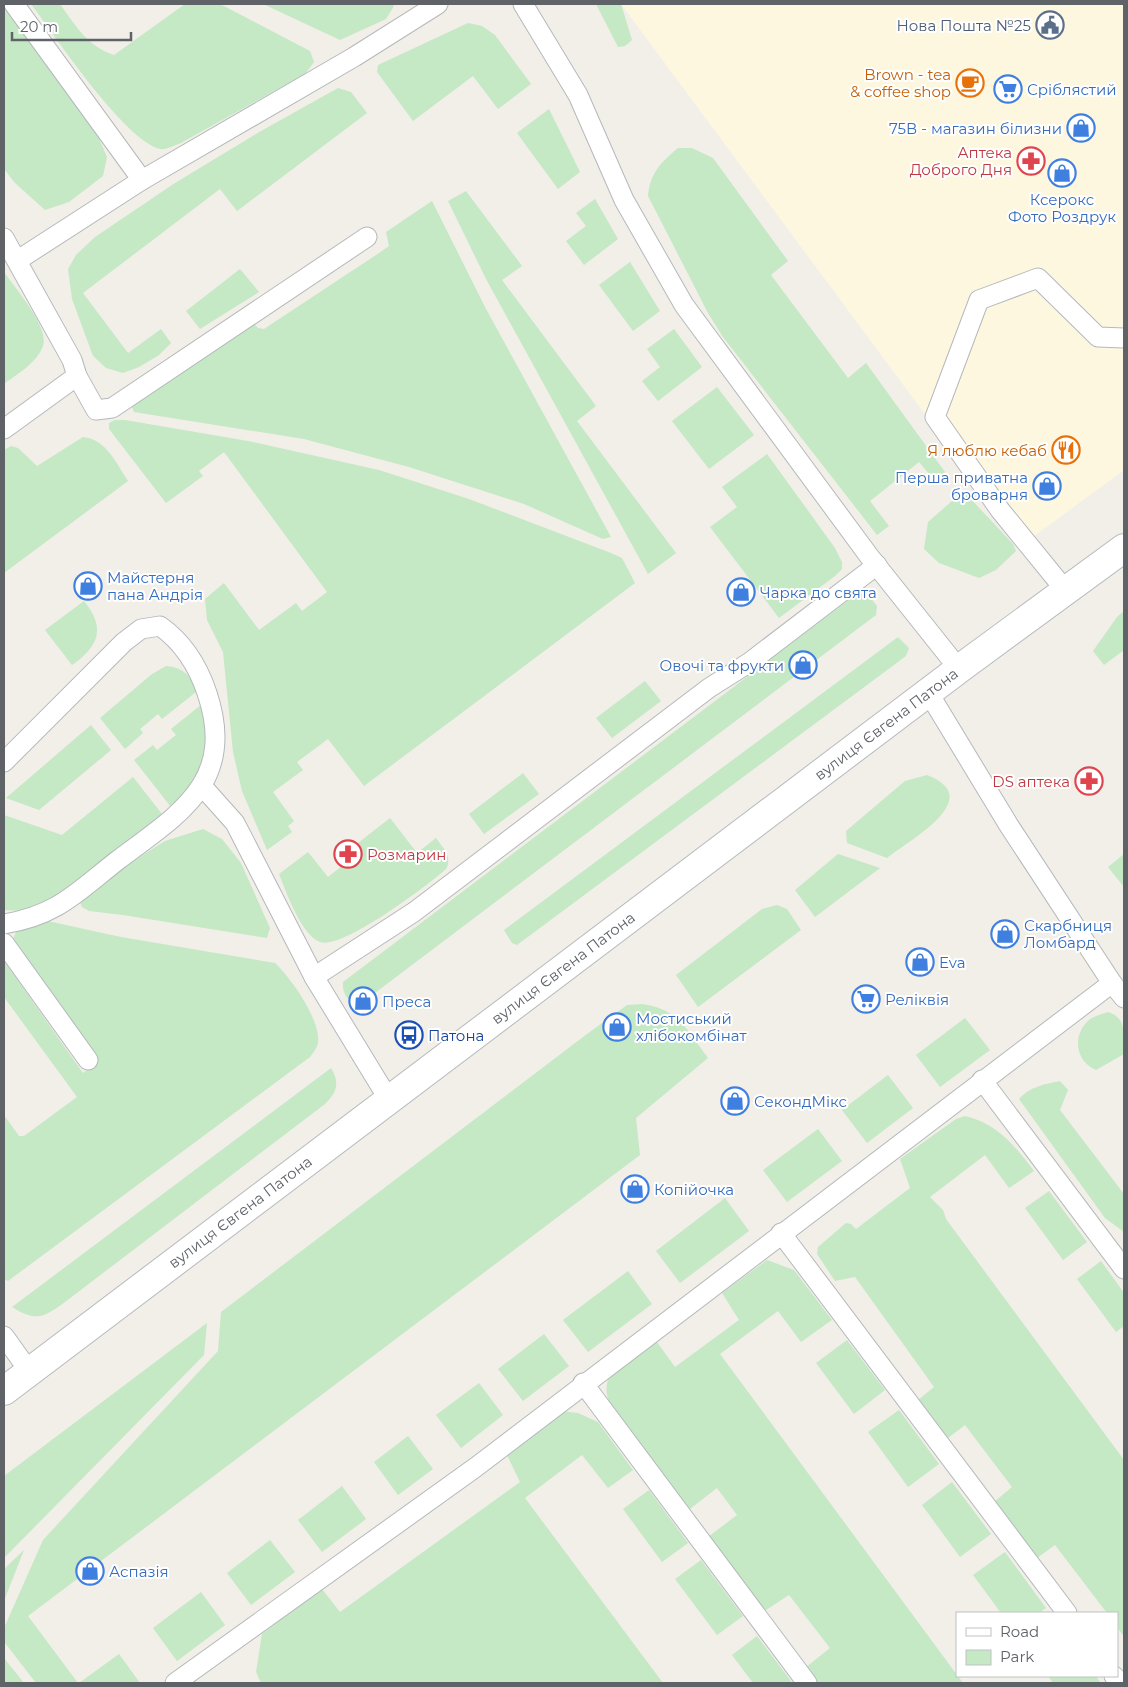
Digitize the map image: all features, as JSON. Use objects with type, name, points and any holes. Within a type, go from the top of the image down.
[{"type":"main road","name":"вулиця Євгена Патона","points":[[4,1391],[928,692],[1124,548]]},
{"type":"lane","points":[[14,4],[142,180]]},
{"type":"lane","points":[[523,4],[578,95],[624,200],[684,305],[877,565],[959,669]]},
{"type":"lane","points":[[18,260],[142,180],[427,7]]},
{"type":"lane","points":[[4,238],[18,260],[72,360],[77,376],[96,410],[112,408],[368,236]]},
{"type":"lane","points":[[1066,591],[1000,510],[935,417],[979,300],[1038,278],[1098,337],[1124,338]]},
{"type":"lane","points":[[4,429],[77,376]]},
{"type":"lane","points":[[314,977],[414,912],[709,688],[750,662],[877,565]]},
{"type":"lane","points":[[4,762],[124,642],[141,630],[160,626],[173,636],[201,674],[211,704],[215,728],[214,757],[202,786],[173,820],[117,861],[82,890],[48,912],[24,921],[4,924]]},
{"type":"lane","points":[[928,692],[1008,824],[1112,983],[1124,998]]},
{"type":"lane","points":[[202,786],[235,823],[314,977],[389,1100]]},
{"type":"lane","points":[[4,944],[88,1060]]},
{"type":"lane","points":[[175,1683],[476,1467],[583,1383],[1112,983]]},
{"type":"lane","points":[[982,1080],[1124,1268]]},
{"type":"lane","points":[[781,1233],[1066,1612]]},
{"type":"lane","points":[[4,1336],[29,1371]]},
{"type":"lane","points":[[583,1383],[807,1683]]},
{"type":"shaded area","points":[[621,4],[1124,4],[1124,470],[1022,545]]},
{"type":"green space","points":[[31,4],[60,4],[89,41],[114,55],[185,4],[220,4],[310,51],[314,62],[305,74],[181,143],[160,149],[145,141],[110,108],[73,62]]},
{"type":"green space","points":[[263,4],[393,4],[394,6],[386,19],[340,40]]},
{"type":"green space","points":[[596,4],[621,4],[632,40],[625,46],[618,47]]},
{"type":"green space","points":[[4,8],[94,127],[107,157],[103,176],[69,202],[45,210],[15,183],[4,169]]},
{"type":"green space","points":[[468,23],[482,26],[495,35],[531,84],[498,109],[473,76],[413,121],[377,72],[378,65]]},
{"type":"green space","points":[[338,88],[351,92],[367,113],[237,211],[220,189],[83,293],[128,353],[161,329],[171,343],[159,355],[139,367],[123,373],[106,368],[93,356],[72,299],[68,269],[76,255],[95,237],[175,183],[261,131]]},
{"type":"green space","points":[[549,109],[580,172],[558,189],[517,133]]},
{"type":"green space","points":[[678,148],[692,148],[713,158],[788,261],[771,275],[848,378],[866,363],[945,472],[934,480],[919,462],[870,501],[889,526],[877,535],[723,337],[708,313],[648,196],[651,181],[657,169]]},
{"type":"green space","points":[[466,191],[522,266],[502,280],[596,406],[577,421],[676,553],[648,574],[486,279],[448,201]]},
{"type":"green space","points":[[595,199],[618,239],[584,265],[566,241],[586,226],[576,213]]},
{"type":"green space","points":[[432,201],[485,307],[611,537],[603,539],[524,504],[409,467],[304,439],[134,412],[130,402],[251,321],[258,328],[264,329],[389,246],[386,232]]},
{"type":"green space","points":[[630,262],[660,311],[633,331],[599,285]]},
{"type":"green space","points":[[240,269],[259,292],[200,329],[186,311]]},
{"type":"green space","points":[[4,272],[37,319],[44,338],[43,346],[36,358],[4,384]]},
{"type":"green space","points":[[674,329],[702,367],[658,401],[642,381],[660,367],[647,349]]},
{"type":"green space","points":[[717,387],[754,435],[709,469],[672,421]]},
{"type":"green space","points":[[115,420],[125,420],[248,441],[379,470],[469,499],[611,553],[622,558],[635,583],[364,786],[328,739],[297,762],[303,770],[273,792],[294,821],[288,826],[292,832],[267,850],[242,791],[233,752],[223,652],[207,620],[205,599],[224,583],[259,630],[296,603],[302,611],[327,592],[224,452],[199,471],[203,476],[166,503],[109,429],[109,423]]},
{"type":"green space","points":[[83,437],[98,442],[104,447],[128,481],[4,573],[4,450],[11,446],[18,448],[37,466]]},
{"type":"green space","points":[[767,454],[835,548],[842,562],[842,569],[835,576],[779,618],[710,527],[737,507],[722,487]]},
{"type":"green space","points":[[960,494],[968,496],[1013,544],[1016,551],[996,570],[979,578],[939,563],[924,549],[928,522]]},
{"type":"green space","points":[[858,593],[867,593],[877,606],[876,615],[359,1005],[346,997],[343,982]]},
{"type":"green space","points":[[84,601],[95,620],[96,636],[88,651],[72,665],[45,630]]},
{"type":"green space","points":[[1124,611],[1124,650],[1104,665],[1093,651],[1117,617]]},
{"type":"green space","points":[[898,637],[909,648],[906,656],[517,945],[512,943],[504,930]]},
{"type":"green space","points":[[166,666],[177,668],[186,673],[195,686],[196,692],[162,719],[158,714],[140,729],[143,733],[125,749],[100,718],[152,674]]},
{"type":"green space","points":[[645,681],[661,701],[612,738],[596,718]]},
{"type":"green space","points":[[202,704],[206,719],[206,747],[197,773],[190,785],[171,807],[134,760],[153,745],[157,750],[176,735],[171,729]]},
{"type":"green space","points":[[91,725],[111,750],[39,810],[6,798]]},
{"type":"green space","points":[[523,773],[539,794],[484,834],[469,814]]},
{"type":"green space","points":[[927,775],[943,784],[949,795],[947,806],[926,829],[887,858],[847,843],[846,831],[905,781]]},
{"type":"green space","points":[[133,777],[162,814],[53,901],[21,911],[4,910],[4,815],[62,835]]},
{"type":"green space","points":[[390,818],[417,853],[436,838],[448,857],[446,869],[404,902],[365,927],[331,942],[320,942],[313,938],[301,922],[279,874],[308,852],[328,877],[357,854],[353,847]]},
{"type":"green space","points":[[203,829],[222,839],[241,863],[270,928],[267,938],[89,911],[82,907],[79,900],[119,870],[165,841]]},
{"type":"green space","points":[[838,854],[880,868],[815,917],[795,890]]},
{"type":"green space","points":[[1124,854],[1124,887],[1108,867]]},
{"type":"green space","points":[[777,905],[787,909],[801,930],[698,1007],[676,975],[762,909]]},
{"type":"green space","points":[[43,920],[121,937],[275,963],[304,1000],[315,1023],[318,1043],[310,1057],[8,1281],[4,1279],[4,1115],[19,1136],[24,1136],[77,1097],[4,997],[4,961],[83,1073],[96,1063],[68,1024],[67,1014],[13,939],[17,930]]},
{"type":"green space","points":[[642,1004],[655,1007],[674,1016],[688,1030],[708,1058],[636,1118],[640,1155],[28,1616],[78,1683],[36,1683],[5,1643],[4,1628],[43,1540],[218,1351],[221,1312],[587,1034],[627,1005]]},
{"type":"green space","points":[[1108,1012],[1122,1023],[1124,1029],[1124,1054],[1096,1070],[1089,1066],[1080,1054],[1078,1040],[1080,1033],[1089,1020]]},
{"type":"green space","points":[[965,1018],[990,1050],[940,1087],[916,1055]]},
{"type":"green space","points":[[331,1068],[336,1078],[336,1087],[325,1104],[65,1302],[51,1312],[39,1316],[27,1315],[12,1307]]},
{"type":"green space","points":[[888,1075],[913,1108],[867,1143],[842,1110]]},
{"type":"green space","points":[[1060,1081],[1068,1090],[1060,1110],[1124,1194],[1124,1232],[1105,1218],[1019,1099],[1032,1089]]},
{"type":"green space","points":[[965,1116],[987,1124],[996,1130],[1012,1144],[1034,1171],[1009,1188],[985,1155],[930,1197],[943,1210],[946,1219],[1124,1460],[1124,1637],[1118,1628],[1118,1612],[1106,1612],[1055,1545],[1037,1558],[994,1502],[1012,1487],[965,1425],[948,1438],[918,1400],[934,1387],[855,1277],[835,1281],[817,1254],[818,1247],[846,1223],[851,1224],[856,1229],[910,1188],[900,1159],[956,1119]]},
{"type":"green space","points":[[818,1129],[842,1161],[787,1202],[763,1170]]},
{"type":"green space","points":[[1049,1191],[1087,1242],[1063,1260],[1025,1208]]},
{"type":"green space","points":[[725,1198],[749,1231],[680,1283],[656,1251]]},
{"type":"green space","points":[[767,1260],[794,1270],[832,1320],[801,1342],[778,1311],[720,1354],[956,1674],[956,1677],[959,1677],[963,1683],[817,1683],[805,1668],[830,1648],[789,1595],[763,1612],[708,1537],[737,1515],[717,1488],[690,1509],[613,1410],[606,1390],[609,1377],[657,1342],[675,1367],[739,1320],[722,1293]]},
{"type":"green space","points":[[1101,1261],[1124,1293],[1124,1326],[1116,1332],[1077,1279]]},
{"type":"green space","points":[[628,1271],[652,1304],[588,1352],[563,1320]]},
{"type":"green space","points":[[207,1323],[204,1355],[4,1558],[4,1476]]},
{"type":"green space","points":[[544,1334],[569,1366],[523,1401],[498,1369]]},
{"type":"green space","points":[[847,1340],[885,1390],[854,1414],[816,1363]]},
{"type":"green space","points":[[479,1383],[503,1415],[461,1448],[436,1415]]},
{"type":"green space","points":[[899,1410],[939,1464],[908,1487],[868,1432]]},
{"type":"green space","points":[[562,1411],[578,1413],[598,1422],[633,1470],[608,1488],[582,1455],[525,1498],[663,1683],[261,1683],[256,1672],[262,1634],[322,1589],[340,1612],[520,1482],[506,1453]]},
{"type":"green space","points":[[408,1436],[433,1469],[398,1495],[374,1462]]},
{"type":"green space","points":[[952,1482],[991,1534],[960,1557],[922,1505]]},
{"type":"green space","points":[[342,1486],[366,1519],[322,1552],[298,1520]]},
{"type":"green space","points":[[649,1490],[688,1543],[662,1562],[623,1509]]},
{"type":"green space","points":[[270,1540],[295,1572],[251,1605],[227,1573]]},
{"type":"green space","points":[[24,1550],[4,1601],[4,1569]]},
{"type":"green space","points":[[1005,1552],[1046,1608],[1040,1612],[1000,1612],[973,1575]]},
{"type":"green space","points":[[701,1560],[743,1616],[717,1635],[675,1579]]},
{"type":"green space","points":[[201,1592],[225,1625],[177,1661],[153,1628]]},
{"type":"green space","points":[[757,1636],[791,1681],[788,1683],[753,1683],[732,1655]]},
{"type":"green space","points":[[119,1654],[140,1683],[79,1683]]},
{"type":"green space","points":[[4,1658],[24,1683],[4,1683]]},
{"type":"green space","points":[[1049,1677],[1097,1677],[1100,1682],[1053,1683]]},
{"type":"place","name":"Нова Пошта №25","points":[[1050,25]]},
{"type":"place","name":"Brown - tea & coffee shop","points":[[970,83]]},
{"type":"place","name":"Сріблястий","points":[[1008,89]]},
{"type":"place","name":"75В - магазин білизни","points":[[1081,128]]},
{"type":"place","name":"Аптека Доброго Дня","points":[[1031,161]]},
{"type":"place","name":"Ксерокс Фото Роздрук","points":[[1062,173]]},
{"type":"place","name":"Я люблю кебаб","points":[[1066,450]]},
{"type":"place","name":"Перша приватна броварня","points":[[1047,486]]},
{"type":"place","name":"Майстерня пана Андрія","points":[[88,586]]},
{"type":"place","name":"Чарка до свята","points":[[741,592]]},
{"type":"place","name":"Овочі та фрукти","points":[[803,665]]},
{"type":"place","name":"DS аптека","points":[[1089,781]]},
{"type":"place","name":"Розмарин","points":[[348,854]]},
{"type":"place","name":"Скарбниця Ломбард","points":[[1005,934]]},
{"type":"place","name":"Eva","points":[[920,962]]},
{"type":"place","name":"Реліквія","points":[[866,999]]},
{"type":"place","name":"Преса","points":[[363,1001]]},
{"type":"place","name":"Мостиський хлібокомбінат","points":[[617,1027]]},
{"type":"place","name":"Патона","points":[[409,1035]]},
{"type":"place","name":"СекондМікс","points":[[735,1101]]},
{"type":"place","name":"Копійочка","points":[[635,1189]]},
{"type":"place","name":"Аспазія","points":[[90,1571]]}]
